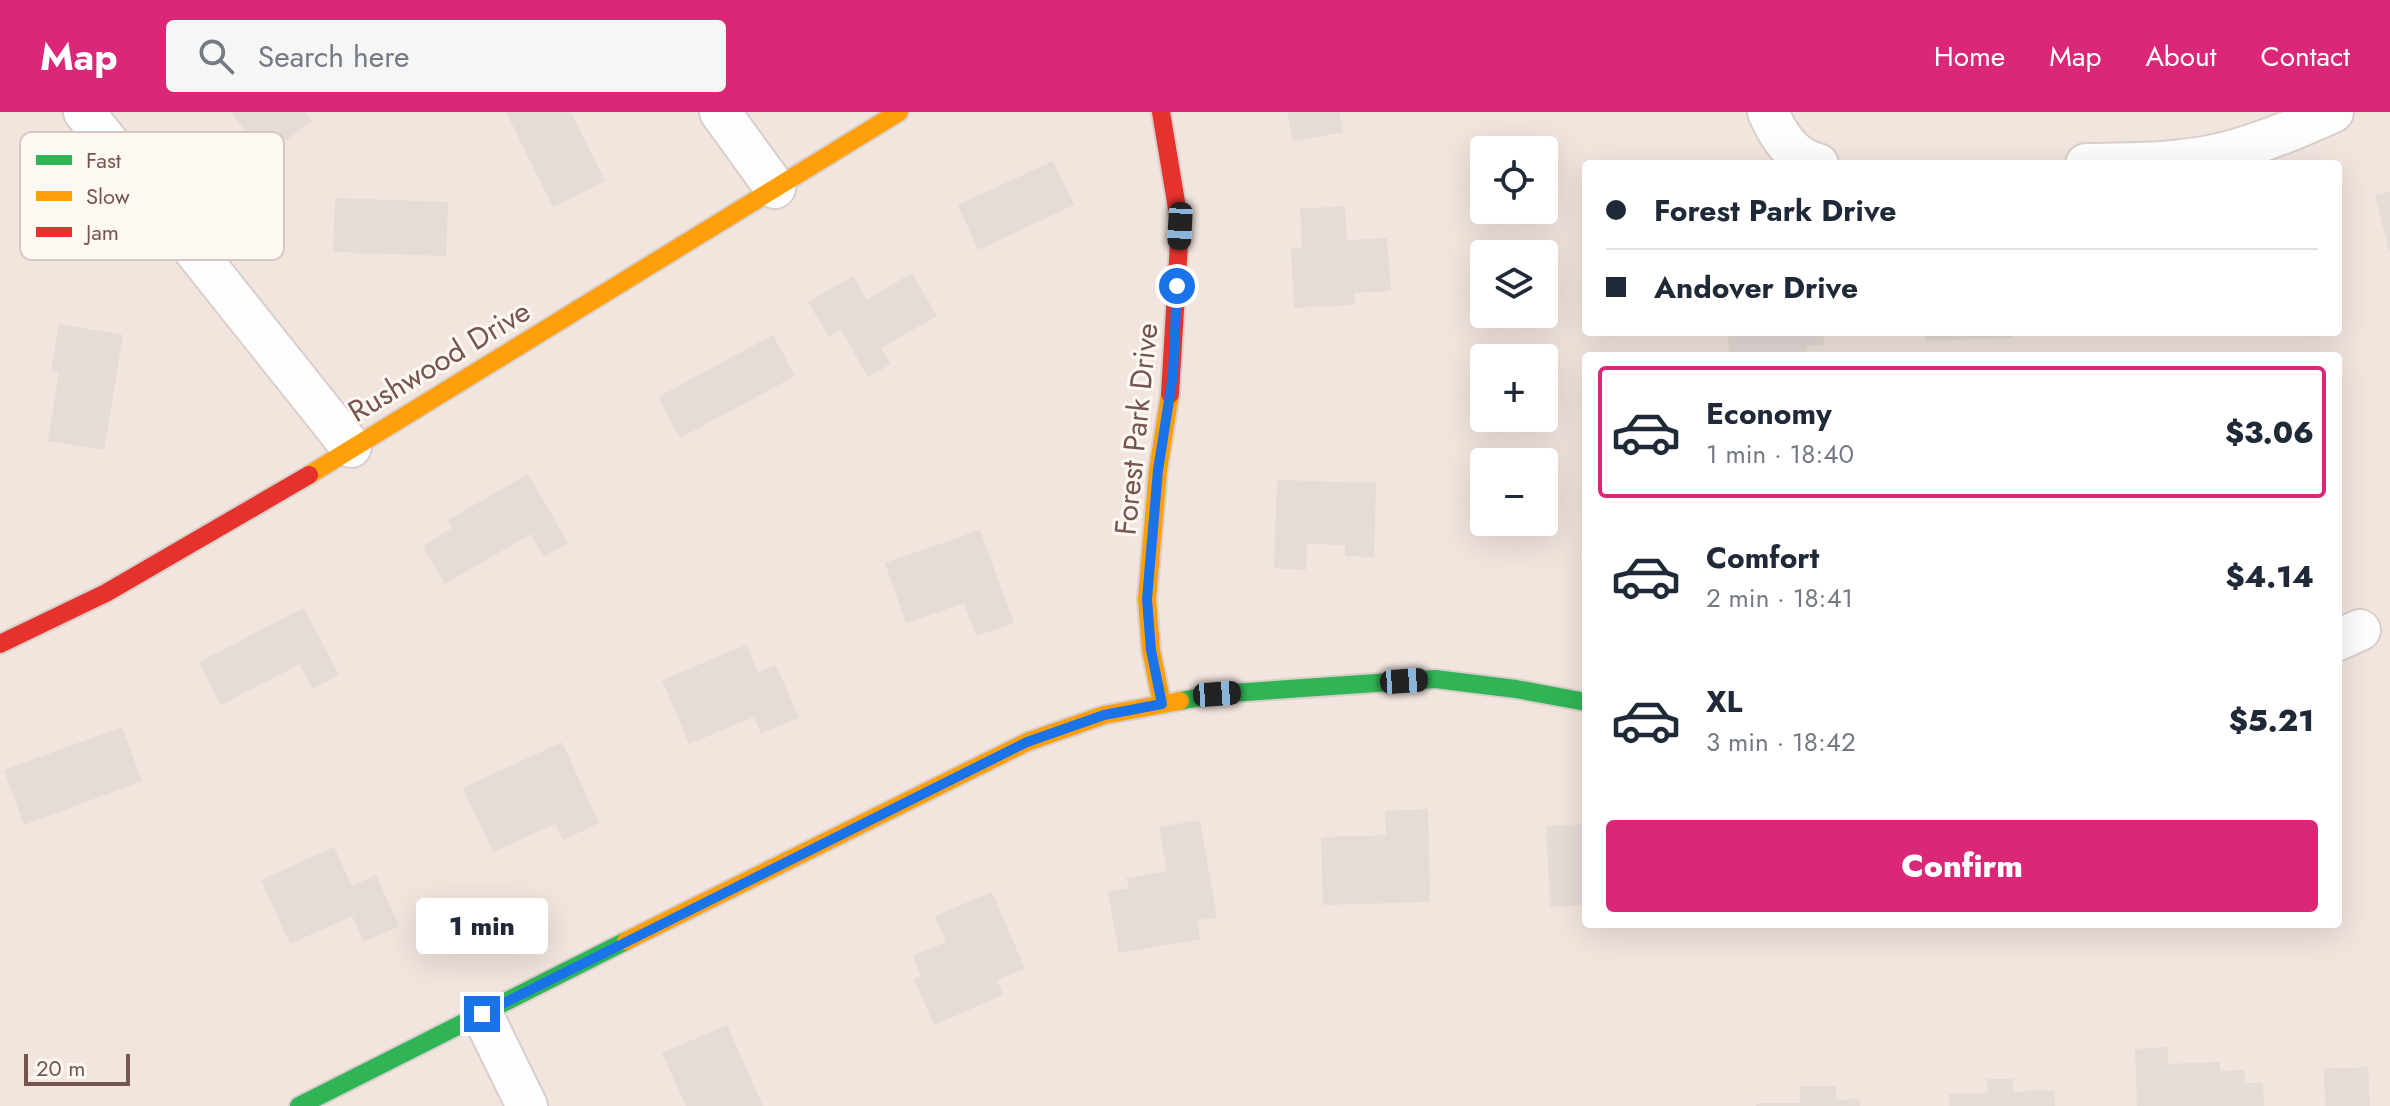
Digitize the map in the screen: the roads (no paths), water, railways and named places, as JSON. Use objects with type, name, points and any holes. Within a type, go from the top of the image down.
[{"type":"street","points":[[84,112],[100,132]]},
{"type":"street","points":[[720,112],[775,188]]},
{"type":"street","name":"Rushwood Drive","points":[[0,644],[106,593],[269,499],[899,112]]},
{"type":"street","name":"Forest Park Drive","points":[[1161,112],[1180,226],[1173,375],[1158,470],[1147,599],[1151,650],[1162,704]]},
{"type":"street","points":[[1768,112],[1789,148],[1804,160]]},
{"type":"street","points":[[2165,160],[2223,153],[2289,131],[2333,112]]},
{"type":"street","points":[[202,260],[351,447]]},
{"type":"street","points":[[299,1106],[1027,742],[1104,715],[1217,694],[1435,679],[1582,701]]},
{"type":"street","points":[[482,1014],[527,1106]]}]
